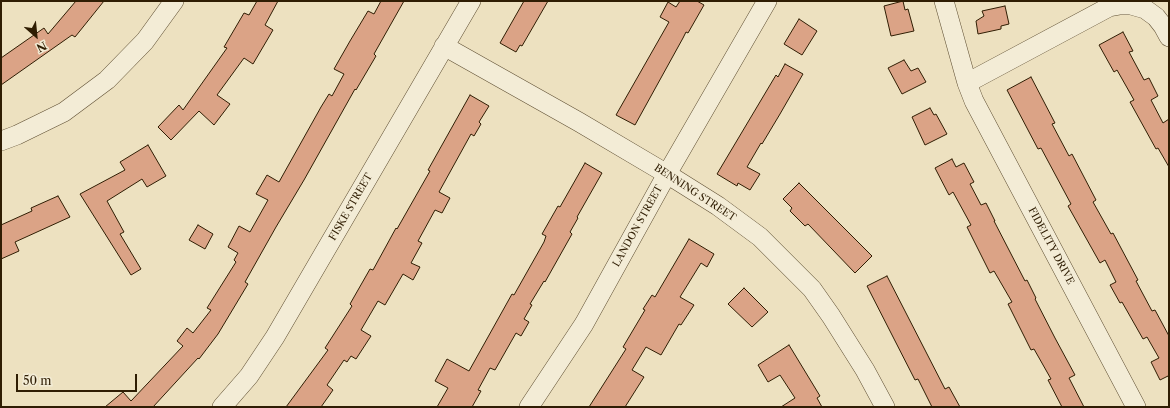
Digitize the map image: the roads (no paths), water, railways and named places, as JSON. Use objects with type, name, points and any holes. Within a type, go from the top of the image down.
[{"type":"street","points":[[1,141],[17,135],[64,112],[107,80],[145,41],[174,1]]},
{"type":"street","name":"FISKE STREET","points":[[222,407],[249,376],[276,337],[471,1]]},
{"type":"street","name":"LANDON STREET","points":[[529,407],[584,324],[667,174],[766,1]]},
{"type":"street","name":"FIDELITY DRIVE","points":[[944,1],[967,84],[977,108],[1136,407]]},
{"type":"street","points":[[967,84],[1109,8],[1120,5],[1131,5],[1144,9],[1156,17],[1169,37]]},
{"type":"street","name":"BENNING STREET","points":[[444,46],[579,122],[667,174],[718,206],[760,237],[812,289],[865,370],[885,407]]}]
